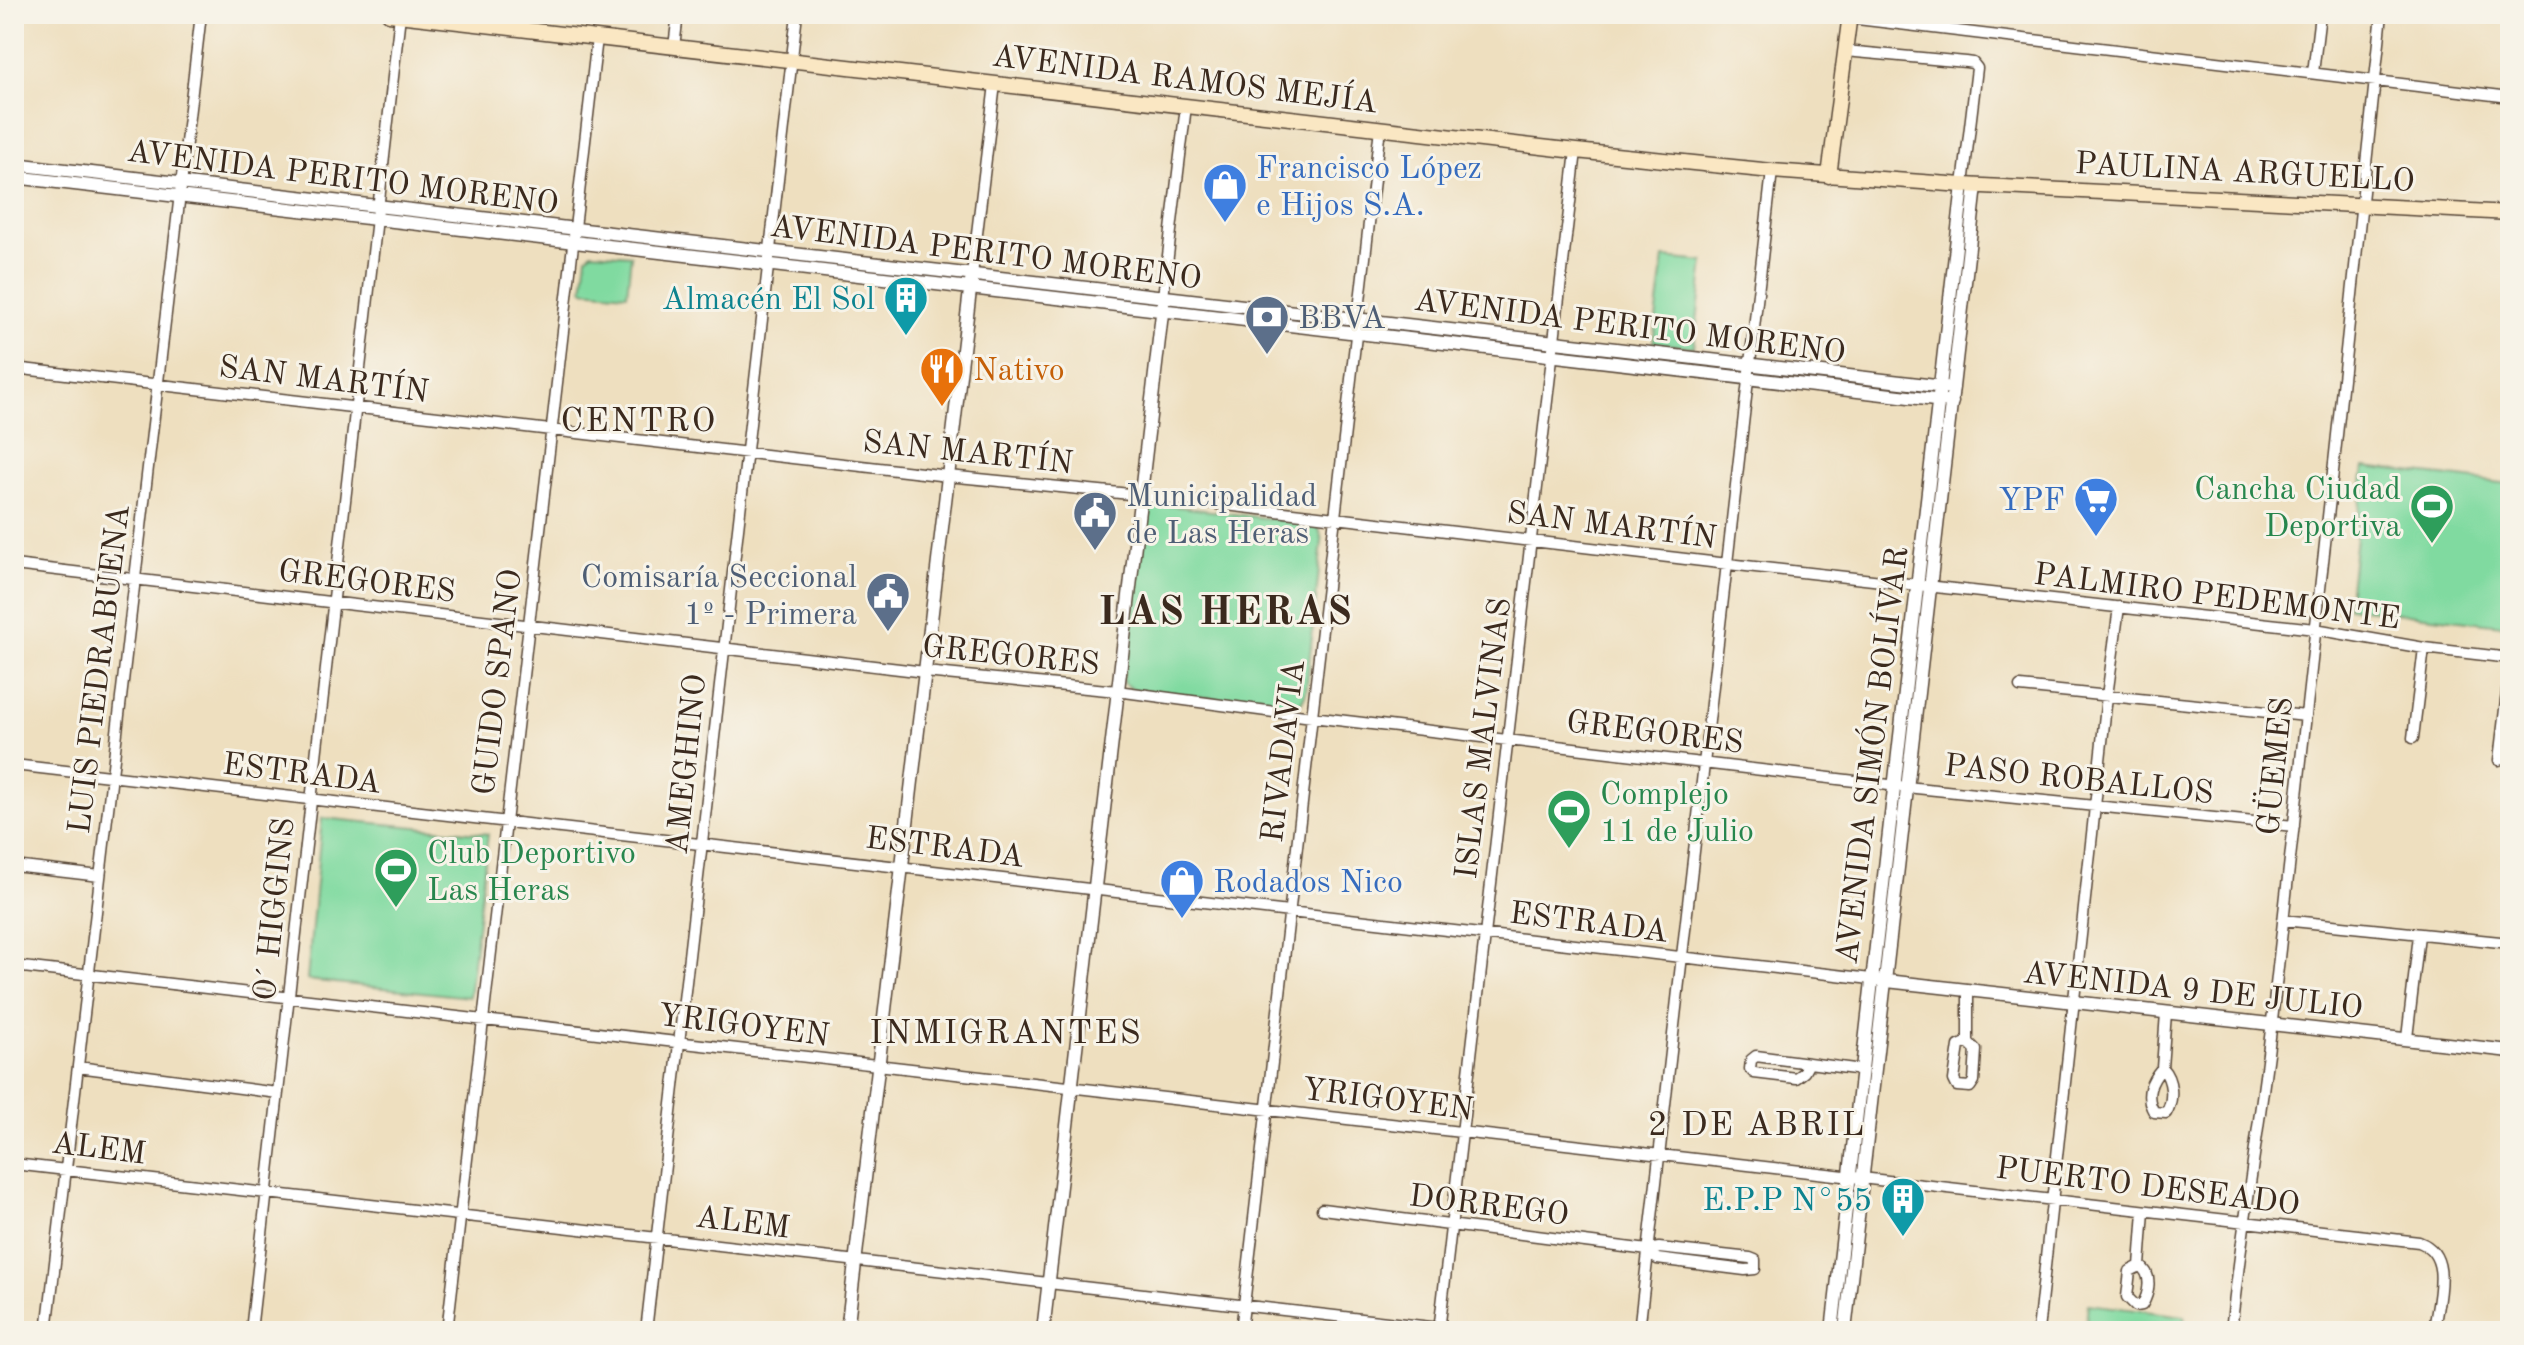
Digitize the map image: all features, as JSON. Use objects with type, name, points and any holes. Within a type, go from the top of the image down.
[{"type":"main road","name":"AVENIDA RAMOS MEJÍA","points":[[394,15],[1576,151],[1772,171],[1970,186]]},
{"type":"main road","points":[[1829,176],[1849,16]]},
{"type":"main road","name":"PAULINA ARGUELLO","points":[[1970,186],[2510,213]]},
{"type":"street","name":"LUIS PIEDRABUENA","points":[[47,1331],[201,14]]},
{"type":"street","points":[[674,47],[678,14]]},
{"type":"street","name":"AMEGHINO","points":[[646,1331],[797,14]]},
{"type":"street","points":[[2313,73],[2320,14]]},
{"type":"street","name":"GÜEMES","points":[[2231,1331],[2243,1223],[2272,1024],[2382,14]]},
{"type":"street","name":"O´ HIGGINS","points":[[251,1331],[378,212],[394,15]]},
{"type":"street","points":[[1849,16],[2510,97]]},
{"type":"street","name":"GUIDO SPANO","points":[[447,1331],[597,38]]},
{"type":"street","points":[[1845,51],[1973,63],[1977,68],[1970,186]]},
{"type":"street","points":[[847,1331],[995,84]]},
{"type":"street","points":[[1043,1331],[1186,106]]},
{"type":"street","name":"RIVADAVIA","points":[[1241,1331],[1380,128]]},
{"type":"street","name":"ISLAS MALVINAS","points":[[1439,1330],[1576,151]]},
{"type":"street","name":"AVENIDA PERITO MORENO","points":[[14,164],[181,190]]},
{"type":"street","points":[[1639,1331],[1772,171]]},
{"type":"street","name":"AVENIDA PERITO MORENO","points":[[14,177],[181,190],[378,212],[1946,394]]},
{"type":"street","name":"AVENIDA SIMÓN BOLÍVAR","points":[[1832,1331],[1884,981],[1900,786],[1970,186]]},
{"type":"street","name":"SAN MARTÍN","points":[[14,368],[1923,584]]},
{"type":"street","name":"GREGORES","points":[[14,565],[925,672],[1117,691],[1900,786]]},
{"type":"street","name":"PALMIRO PEDEMONTE","points":[[1923,584],[2315,629],[2424,648],[2510,658]]},
{"type":"street","points":[[2038,1331],[2119,607]]},
{"type":"street","points":[[2413,738],[2424,648]]},
{"type":"street","points":[[2499,760],[2510,667]]},
{"type":"street","points":[[2020,687],[2306,716]]},
{"type":"street","name":"ESTRADA","points":[[14,765],[1871,979]]},
{"type":"street","name":"AVENIDA SIMÓN BOLÍVAR","points":[[1845,1331],[1871,979],[1900,786]]},
{"type":"street","name":"PASO ROBALLOS","points":[[1900,786],[2294,826]]},
{"type":"street","points":[[14,866],[100,876]]},
{"type":"street","points":[[2283,920],[2510,943]]},
{"type":"street","points":[[2407,1038],[2419,935]]},
{"type":"street","name":"YRIGOYEN","points":[[14,966],[1856,1178]]},
{"type":"street","name":"AVENIDA 9 DE JULIO","points":[[1871,979],[2510,1051]]},
{"type":"street","points":[[1968,991],[1968,1042]]},
{"type":"street","points":[[2162,1068],[2166,1013]]},
{"type":"street","points":[[1809,1063],[1796,1078],[1754,1073],[1750,1069],[1751,1060],[1756,1056],[1809,1063],[1862,1070]]},
{"type":"street","points":[[78,1067],[278,1093]]},
{"type":"street","name":"ALEM","points":[[14,1164],[1466,1331]]},
{"type":"street","name":"PUERTO DESEADO","points":[[1856,1178],[2419,1242],[2430,1246],[2441,1266],[2434,1331]]},
{"type":"street","name":"DORREGO","points":[[1322,1209],[1648,1250],[1659,1248],[1750,1258],[1755,1260],[1755,1269],[1657,1259],[1648,1250]]},
{"type":"street","points":[[2140,1266],[2144,1211]]},
{"type":"green space","points":[[592,252],[631,255],[627,294],[583,290],[587,257]]},
{"type":"green space","points":[[1664,258],[1704,262],[1694,347],[1653,343]]},
{"type":"green space","name":"Cancha Ciudad Deportiva","points":[[2364,467],[2510,484],[2510,626],[2348,607]]},
{"type":"green space","points":[[1157,504],[1311,524],[1319,528],[1322,541],[1306,693],[1301,703],[1291,706],[1134,690],[1123,683],[1143,509]]},
{"type":"green space","name":"Club Deportivo Las Heras","points":[[322,818],[488,834],[469,997],[307,980]]},
{"type":"green space","points":[[2088,1304],[2185,1316],[2183,1331],[2085,1331]]},
{"type":"place","name":"Francisco López e Hijos S.A.","points":[[1225,224]]},
{"type":"place","name":"Almacén El Sol","points":[[906,337]]},
{"type":"place","name":"BBVA","points":[[1267,356]]},
{"type":"place","name":"Nativo","points":[[942,408]]},
{"type":"place","name":"YPF","points":[[2096,538]]},
{"type":"place","name":"Cancha Ciudad Deportiva","points":[[2432,545]]},
{"type":"place","name":"Municipalidad de Las Heras","points":[[1095,552]]},
{"type":"place","name":"Comisaría Seccional 1º - Primera","points":[[888,633]]},
{"type":"place","name":"Complejo 11 de Julio","points":[[1569,850]]},
{"type":"place","name":"Club Deportivo Las Heras","points":[[396,909]]},
{"type":"place","name":"Rodados Nico","points":[[1182,920]]},
{"type":"place","name":"E.P.P N°55","points":[[1903,1238]]},
{"type":"district","name":"CENTRO","points":[[639,419]]},
{"type":"district","name":"LAS HERAS","points":[[1226,610]]},
{"type":"district","name":"INMIGRANTES","points":[[1006,1031]]},
{"type":"district","name":"2 DE ABRIL","points":[[1757,1123]]}]
